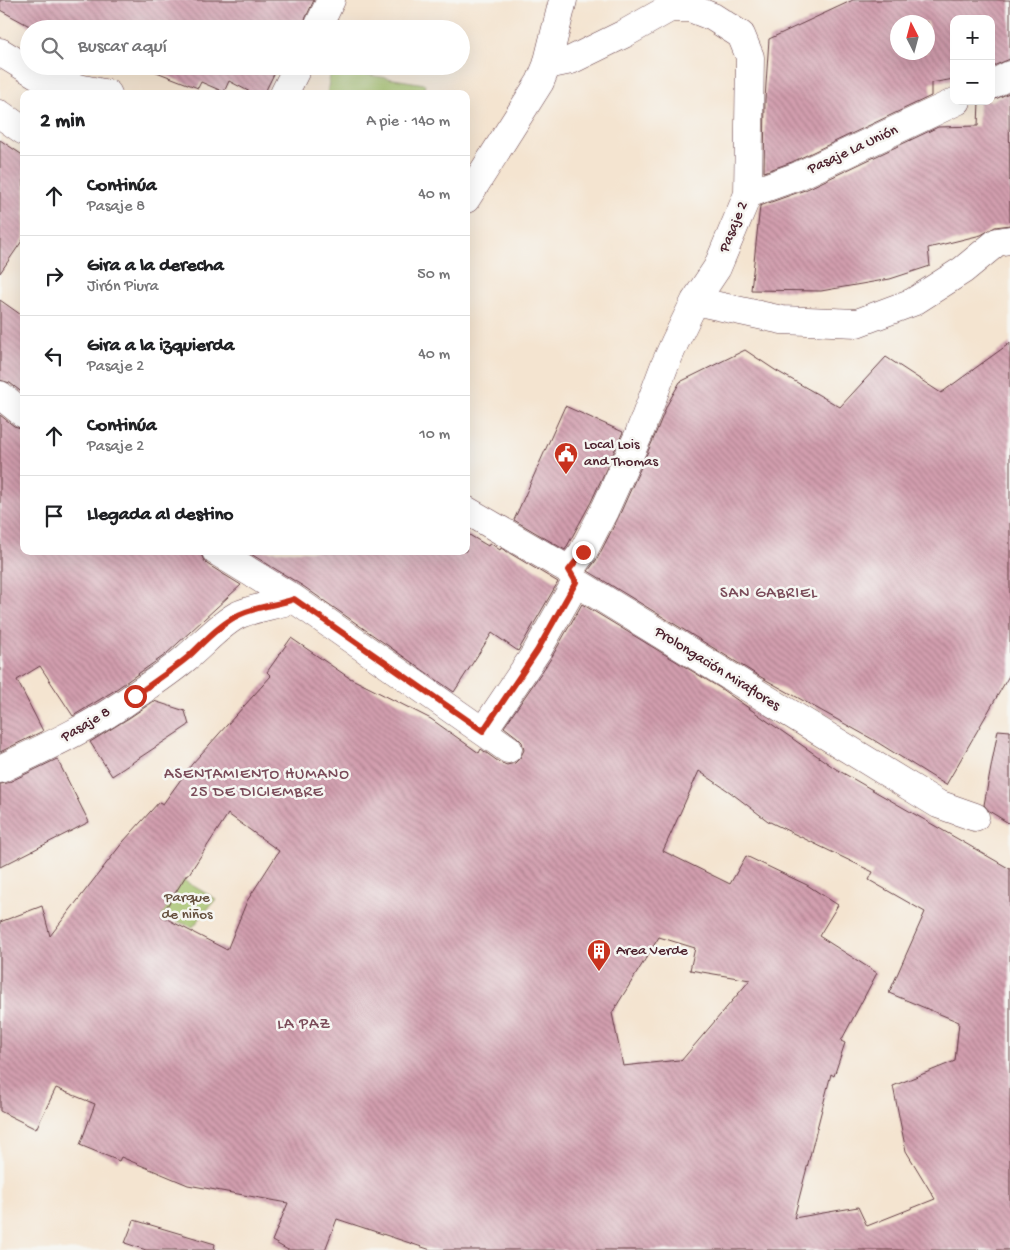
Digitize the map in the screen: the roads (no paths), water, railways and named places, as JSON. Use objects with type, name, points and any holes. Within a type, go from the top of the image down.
[{"type":"street","points":[[321,20],[331,0]]},
{"type":"street","points":[[470,193],[540,82],[547,65],[563,0]]},
{"type":"street","name":"Pasaje 2","points":[[483,731],[537,651],[639,434],[664,367],[695,301],[717,268],[748,194],[750,57],[741,35],[713,16],[690,8],[670,8],[624,34],[571,60],[547,65]]},
{"type":"street","points":[[0,52],[20,64]]},
{"type":"street","points":[[37,75],[88,90]]},
{"type":"street","points":[[286,90],[294,75]]},
{"type":"street","points":[[995,82],[1010,76]]},
{"type":"street","name":"Pasaje La Unión","points":[[748,194],[798,176],[950,104]]},
{"type":"street","points":[[0,114],[20,128]]},
{"type":"street","points":[[695,301],[782,320],[857,323],[913,302],[962,270],[997,242],[1010,240]]},
{"type":"street","points":[[0,395],[20,411]]},
{"type":"street","name":"Prolongación Miraflores","points":[[470,512],[938,804],[975,816]]},
{"type":"street","points":[[222,555],[294,599],[508,749]]},
{"type":"street","name":"Pasaje 8","points":[[0,769],[68,738],[135,696],[186,658],[219,628],[235,617],[254,608],[294,599]]},
{"type":"place","name":"Local Lois and Thomas","points":[[566,475]]},
{"type":"place","name":"Area Verde","points":[[599,972]]},
{"type":"district","name":"SAN GABRIEL","points":[[769,594]]},
{"type":"district","name":"ASENTAMIENTO HUMANO 25 DE DICIEMBRE","points":[[257,784]]},
{"type":"district","name":"LA PAZ","points":[[304,1025]]},
{"type":"park label","name":"Parque de niños","points":[[187,906]]}]
